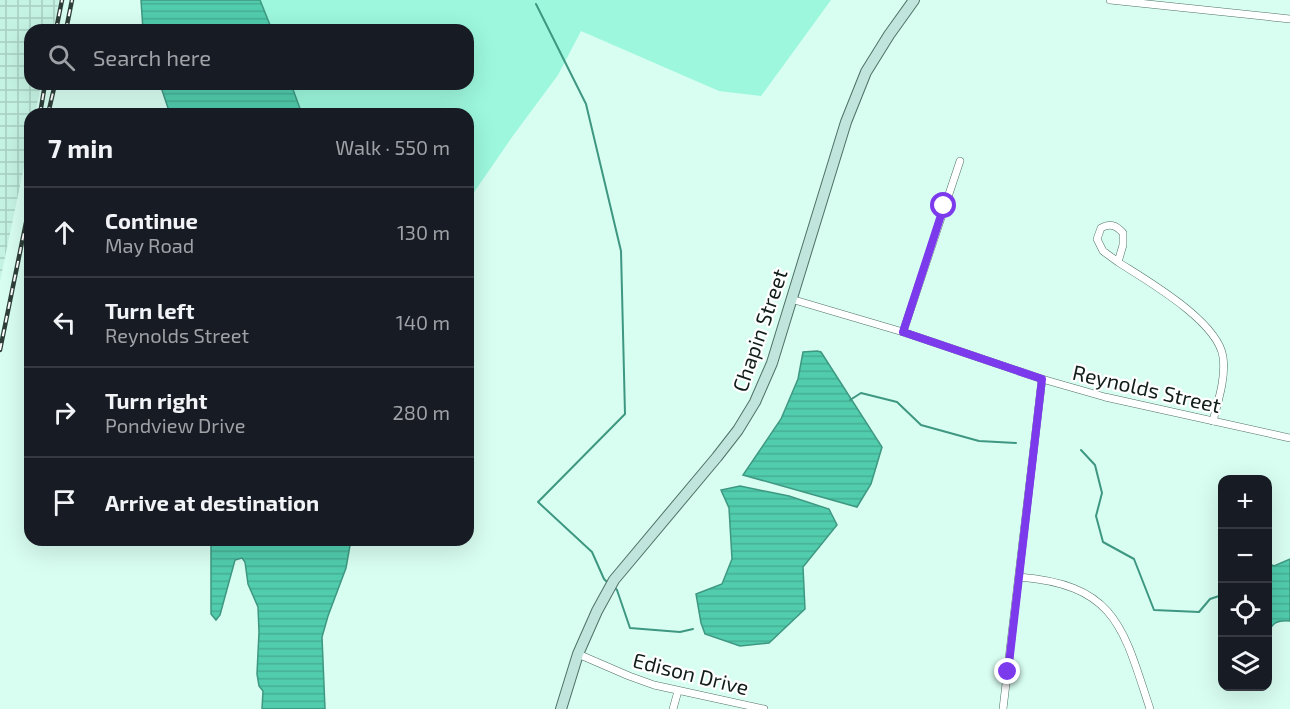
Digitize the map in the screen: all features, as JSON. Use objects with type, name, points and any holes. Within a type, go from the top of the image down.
[{"type":"main road","name":"Chapin Street","points":[[561,709],[578,654],[611,584],[717,457],[748,415],[772,363],[846,122],[866,72],[889,34],[914,0]]},
{"type":"street","points":[[1110,0],[1290,19]]},
{"type":"street","points":[[903,332],[960,161]]},
{"type":"street","points":[[1118,262],[1124,245],[1123,233],[1114,225],[1107,225],[1101,228],[1097,239],[1103,250],[1118,262],[1180,303],[1193,314],[1217,342],[1222,352],[1223,372],[1213,421]]},
{"type":"street","name":"Reynolds Street","points":[[791,299],[903,332],[1042,379],[1105,397],[1290,438]]},
{"type":"street","points":[[1003,709],[1042,379]]},
{"type":"street","points":[[1019,577],[1049,580],[1069,586],[1086,593],[1099,602],[1123,633],[1150,709]]},
{"type":"street","name":"Edison Drive","points":[[578,654],[629,676],[678,691],[764,709]]},
{"type":"street","points":[[673,709],[678,691]]},
{"type":"shaded area","points":[[0,0],[59,0],[54,24],[24,24],[24,90],[40,90],[36,108],[24,108],[24,167],[0,281]]},
{"type":"shaded area","points":[[141,0],[260,0],[270,24],[143,24]]},
{"type":"shaded area","points":[[248,0],[831,0],[761,96],[719,91],[581,31],[558,75],[474,192],[474,108],[287,108],[281,90],[474,90],[474,24],[259,24]]},
{"type":"shaded area","points":[[162,90],[293,90],[300,108],[168,108]]},
{"type":"shaded area","points":[[803,352],[821,352],[882,447],[871,484],[857,507],[743,475],[781,419],[798,379]]},
{"type":"shaded area","points":[[740,486],[789,496],[829,509],[837,525],[803,567],[805,609],[769,643],[740,646],[705,634],[696,594],[722,584],[732,559],[729,508],[721,490]]},
{"type":"shaded area","points":[[211,546],[350,546],[346,568],[322,637],[325,709],[262,709],[263,691],[259,686],[257,674],[258,607],[248,584],[245,562],[242,558],[235,560],[220,615],[216,620],[211,614]]},
{"type":"shaded area","points":[[1290,559],[1290,621],[1282,621],[1272,626],[1272,565]]},
{"type":"waterway","points":[[536,4],[586,104],[621,251],[625,414],[538,502],[592,552],[604,579],[609,584]]},
{"type":"waterway","points":[[850,400],[861,393],[897,402],[921,425],[979,441],[1016,443]]},
{"type":"waterway","points":[[1081,450],[1095,465],[1102,493],[1096,516],[1103,542],[1134,559],[1154,610],[1199,612],[1210,599],[1218,596]]},
{"type":"waterway","points":[[614,587],[630,628],[680,632],[693,629]]},
{"type":"railway","points":[[57,24],[62,0]]},
{"type":"railway","points":[[67,24],[72,0]]},
{"type":"railway","points":[[41,108],[44,90]]},
{"type":"railway","points":[[49,108],[54,90]]},
{"type":"railway","points":[[0,350],[24,232]]},
{"type":"route","points":[[944,206],[903,332],[1042,379],[1008,672]]}]
